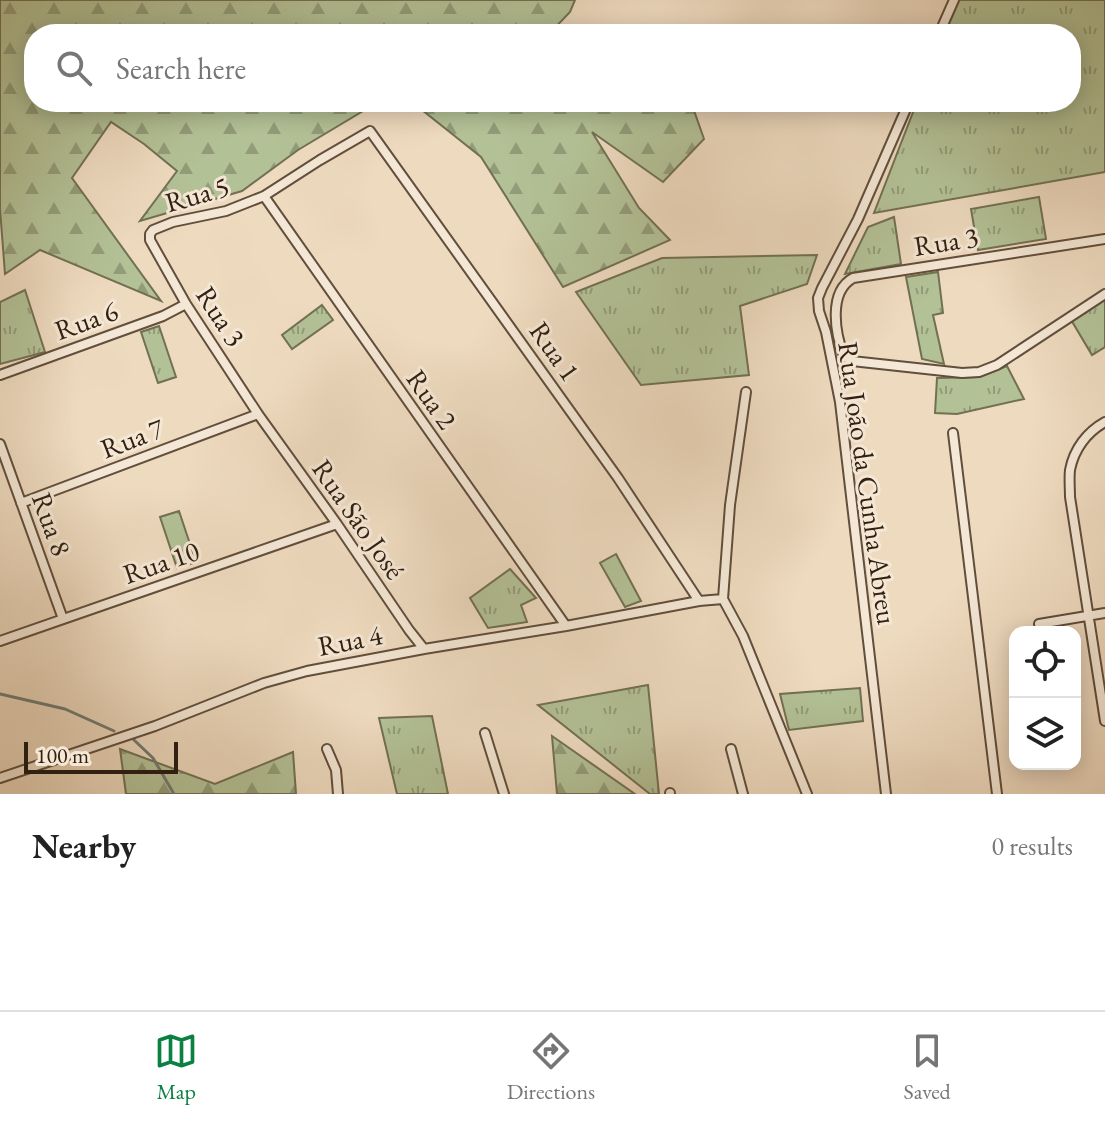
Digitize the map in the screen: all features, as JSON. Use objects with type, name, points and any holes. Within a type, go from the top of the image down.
[{"type":"street","points":[[943,24],[954,0]]},
{"type":"street","name":"Rua João da Cunha Abreu","points":[[886,794],[840,402],[818,298],[858,219],[905,112]]},
{"type":"street","name":"Rua 1","points":[[264,196],[370,131],[618,478],[699,601]]},
{"type":"street","name":"Rua 5","points":[[150,240],[153,230],[173,222],[226,211],[264,196]]},
{"type":"street","name":"Rua 2","points":[[264,196],[566,626]]},
{"type":"street","name":"Rua 3","points":[[837,331],[840,289],[853,278],[1105,239]]},
{"type":"street","name":"Rua 3","points":[[150,240],[186,304],[258,414]]},
{"type":"street","points":[[826,332],[837,331],[844,356],[852,361],[962,373],[979,372],[997,365],[1105,294]]},
{"type":"street","name":"Rua 6","points":[[0,375],[163,316],[186,304]]},
{"type":"street","points":[[746,392],[730,505],[723,599],[743,636],[807,794]]},
{"type":"street","name":"Rua 7","points":[[21,503],[258,414]]},
{"type":"street","name":"Rua São José","points":[[258,414],[424,649]]},
{"type":"street","points":[[1105,422],[1091,430],[1079,446],[1070,469],[1070,497],[1105,721]]},
{"type":"street","points":[[953,433],[997,794]]},
{"type":"street","name":"Rua 8","points":[[0,444],[63,619]]},
{"type":"street","name":"Rua 10","points":[[0,641],[337,524]]},
{"type":"street","name":"Rua 4","points":[[0,778],[155,726],[264,683],[307,671],[723,599]]},
{"type":"street","points":[[1039,624],[1105,613]]},
{"type":"street","points":[[485,733],[504,794]]},
{"type":"street","points":[[327,749],[336,770],[338,794]]},
{"type":"street","points":[[731,749],[743,794]]},
{"type":"green space","points":[[0,0],[575,0],[570,12],[559,24],[24,24],[24,112],[361,112],[298,150],[242,191],[140,221],[177,171],[111,122],[72,178],[161,301],[40,250],[5,274],[0,209]]},
{"type":"green space","points":[[957,0],[1105,0],[1105,172],[874,213],[913,112],[1081,112],[1081,24],[948,24]]},
{"type":"green space","points":[[425,112],[695,112],[704,139],[663,182],[592,132],[639,208],[670,240],[563,287],[481,157]]},
{"type":"green space","points":[[1039,197],[1046,239],[978,250],[971,209]]},
{"type":"green space","points":[[894,217],[901,264],[845,274],[868,227]]},
{"type":"green space","points":[[817,255],[807,284],[740,306],[749,375],[641,385],[576,292],[662,258]]},
{"type":"green space","points":[[938,272],[943,313],[933,315],[944,364],[922,359],[906,277]]},
{"type":"green space","points":[[25,290],[45,352],[0,364],[0,302]]},
{"type":"green space","points":[[1105,298],[1105,347],[1092,355],[1070,318]]},
{"type":"green space","points":[[322,305],[333,320],[292,349],[282,335]]},
{"type":"green space","points":[[159,326],[176,377],[158,383],[141,332]]},
{"type":"green space","points":[[1007,366],[1024,399],[957,414],[935,413],[937,378],[980,377]]},
{"type":"green space","points":[[179,511],[196,562],[177,568],[160,517]]},
{"type":"green space","points":[[616,554],[641,601],[625,607],[600,563]]},
{"type":"green space","points":[[510,569],[536,598],[521,605],[527,622],[488,628],[470,598]]},
{"type":"green space","points":[[648,685],[659,794],[650,794],[538,705]]},
{"type":"green space","points":[[860,688],[863,721],[789,730],[780,694]]},
{"type":"green space","points":[[432,716],[448,794],[397,794],[379,718]]},
{"type":"green space","points":[[552,736],[635,794],[557,794]]},
{"type":"green space","points":[[120,749],[215,784],[293,752],[296,794],[126,794]]},
{"type":"waterway","points":[[0,694],[65,709],[114,731]]},
{"type":"waterway","points":[[134,740],[153,758],[174,794]]}]
